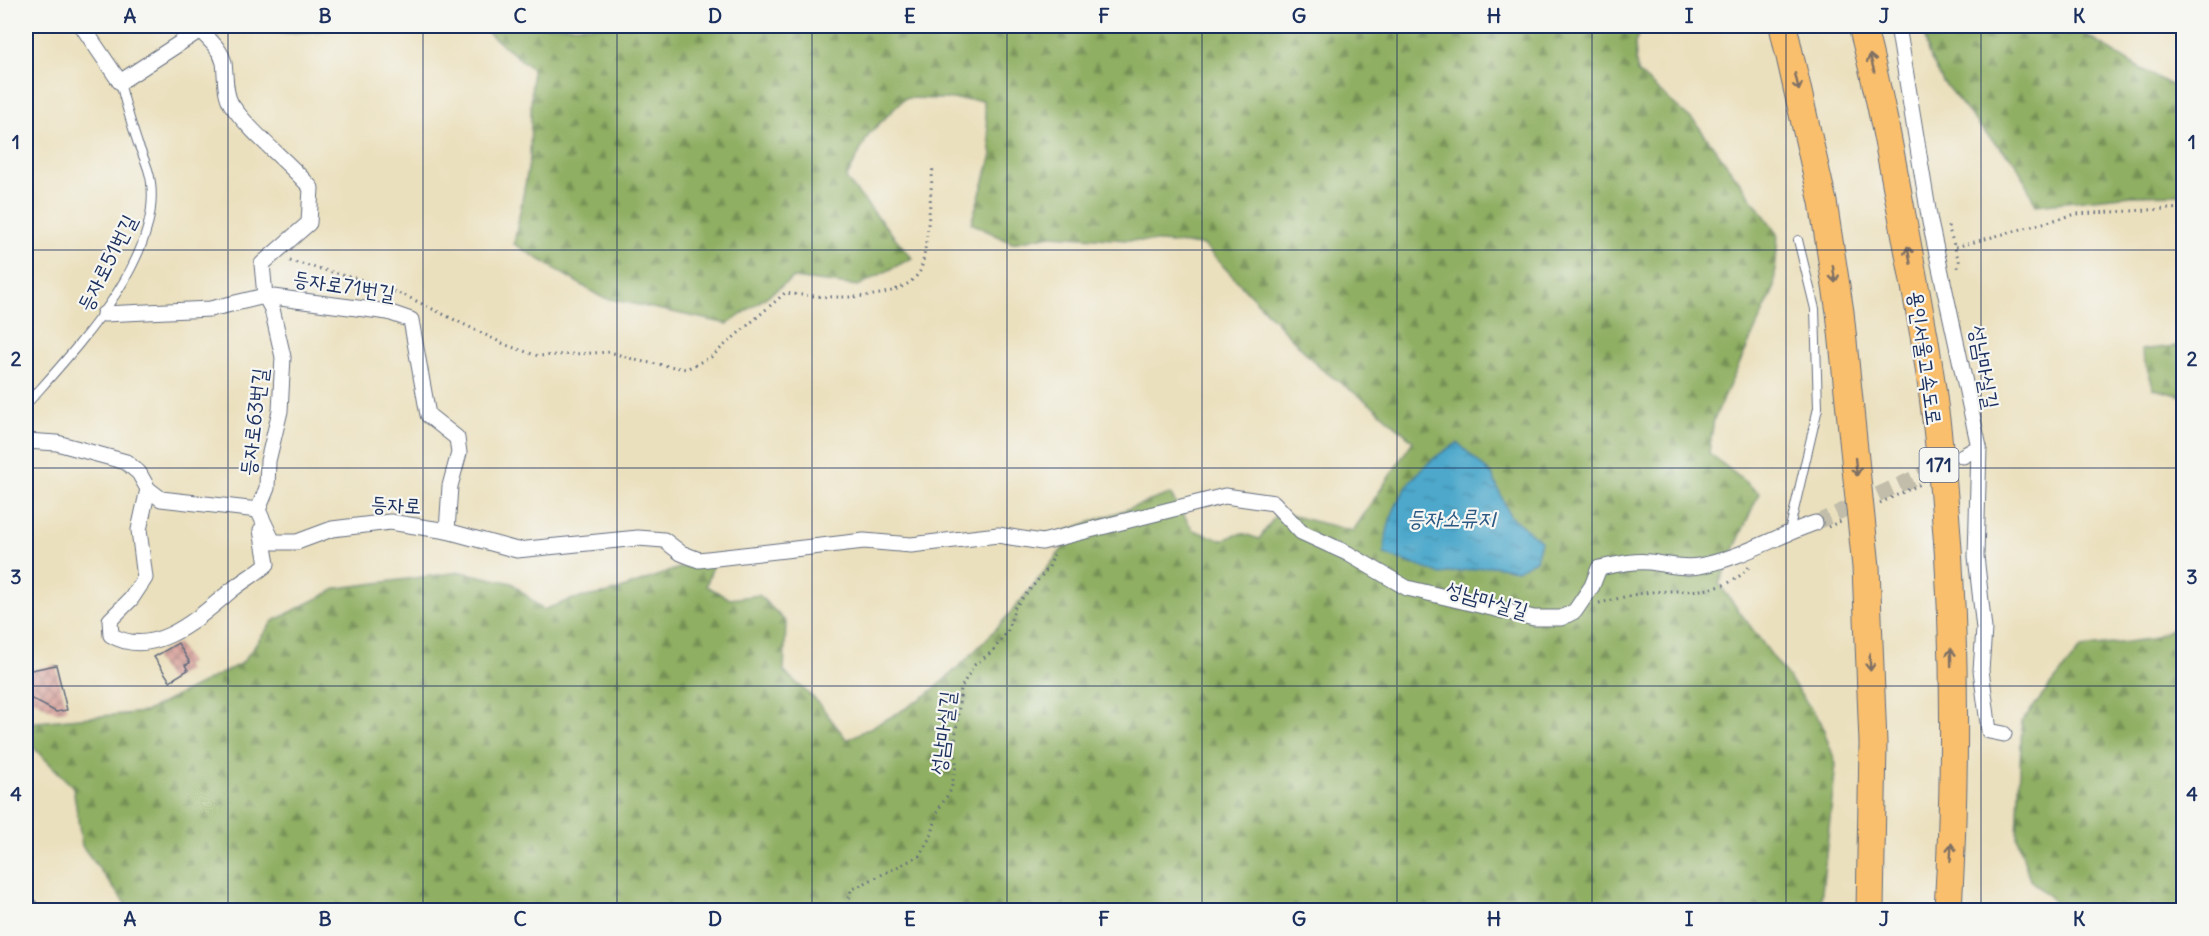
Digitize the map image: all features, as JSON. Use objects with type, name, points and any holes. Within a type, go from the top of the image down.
[{"type":"highway","points":[[1783,26],[1823,202],[1840,312],[1866,567],[1874,743],[1870,910]]},
{"type":"highway","name":"용인서울고속도로","points":[[1862,26],[1878,83],[1925,342],[1941,476],[1950,595],[1954,812],[1948,910]]},
{"type":"street","points":[[82,26],[120,82],[200,30],[219,50],[224,62],[229,101],[246,124],[292,167],[311,189],[309,223],[270,256]]},
{"type":"street","points":[[1898,26],[1937,253],[1980,447],[1976,556],[1984,629],[1981,670],[1989,731],[2004,734]]},
{"type":"street","name":"등자로63번길","points":[[258,510],[267,488],[267,462],[280,411],[283,357],[272,309],[266,296],[262,264],[270,256]]},
{"type":"street","points":[[104,314],[210,309],[266,296]]},
{"type":"street","name":"등자로71번길","points":[[266,296],[388,312],[411,320],[428,415],[457,438],[459,453],[450,486],[447,531]]},
{"type":"street","points":[[26,441],[57,443],[126,462],[139,473],[148,489],[161,499],[258,510],[267,564],[186,626],[164,637],[124,642],[111,634],[110,620],[131,599],[145,578],[139,530],[148,489]]},
{"type":"street","points":[[1963,456],[1980,447]]},
{"type":"street","name":"등자로","points":[[258,510],[273,542],[297,542],[332,529],[366,523],[390,522],[447,531],[517,550],[638,538],[664,540],[681,553],[699,560],[864,541],[911,544],[998,536],[1042,542],[1225,496],[1274,503],[1301,532],[1347,553],[1407,588],[1534,618],[1562,618],[1575,611],[1592,586],[1599,568],[1648,562],[1670,567],[1697,567],[1727,559],[1789,532]]},
{"type":"street","points":[[1789,532],[1817,527]]},
{"type":"lane","name":"등자로51번길","points":[[26,405],[104,314],[147,230],[153,210],[151,180],[127,114],[120,82]]},
{"type":"lane","points":[[1789,532],[1818,408],[1815,309],[1798,240]]},
{"type":"lane","points":[[26,898],[39,910]]},
{"type":"path","points":[[270,256],[359,279],[406,296],[506,345],[538,356],[610,352],[639,361],[686,369],[711,357],[785,293],[826,298],[882,294],[905,285],[920,271],[933,167]]},
{"type":"path","points":[[1937,253],[2076,214],[2184,208]]},
{"type":"path","points":[[1946,220],[1959,261],[1956,278]]},
{"type":"path","points":[[1870,507],[1931,480]]},
{"type":"path","points":[[1817,527],[1850,517]]},
{"type":"path","name":"성남마실길","points":[[847,910],[851,890],[919,856],[932,834],[938,810],[951,790],[956,765],[955,740],[961,688],[973,666],[998,644],[1008,630],[1015,606],[1049,567],[1055,552]]},
{"type":"path","points":[[1596,604],[1645,593],[1698,593],[1721,585],[1744,573],[1755,560]]},
{"type":"green space","points":[[255,26],[343,26],[285,33],[263,30]]},
{"type":"green space","points":[[480,26],[1643,26],[1635,43],[1637,72],[1696,123],[1778,234],[1774,289],[1714,419],[1709,453],[1759,493],[1719,584],[1821,722],[1836,764],[1820,910],[130,910],[82,846],[73,787],[26,740],[26,723],[145,712],[242,663],[273,621],[338,588],[461,572],[512,583],[543,610],[573,599],[609,593],[696,562],[715,560],[706,586],[730,599],[759,595],[786,622],[784,672],[817,701],[847,740],[921,699],[967,659],[1017,605],[1063,548],[1062,532],[1170,494],[1193,530],[1221,540],[1242,533],[1259,539],[1278,512],[1353,531],[1413,441],[1374,407],[1320,368],[1203,245],[1051,235],[1012,243],[971,223],[992,155],[983,100],[905,98],[869,134],[846,179],[912,258],[858,286],[793,278],[728,324],[601,297],[514,244],[530,158],[532,69]]},
{"type":"green space","points":[[1923,26],[2071,26],[2141,69],[2183,91],[2183,194],[2132,195],[2036,205],[2016,163],[1987,135],[1943,82],[1928,53]]},
{"type":"green space","points":[[2183,345],[2183,396],[2154,389],[2141,350]]},
{"type":"green space","points":[[2183,624],[2183,910],[2061,910],[2030,880],[2017,837],[2022,721],[2081,648],[2150,639]]},
{"type":"water","name":"등자소류지","points":[[1458,443],[1492,475],[1510,516],[1541,541],[1536,560],[1517,570],[1493,566],[1441,574],[1384,554],[1391,519],[1406,489],[1428,463]]},
{"type":"building","points":[[178,643],[190,663],[185,665],[188,670],[170,681],[154,657]]},
{"type":"building","points":[[56,665],[67,710],[56,712],[30,698],[26,671]]},
{"type":"tunnel","points":[[1815,523],[1963,456]]}]
